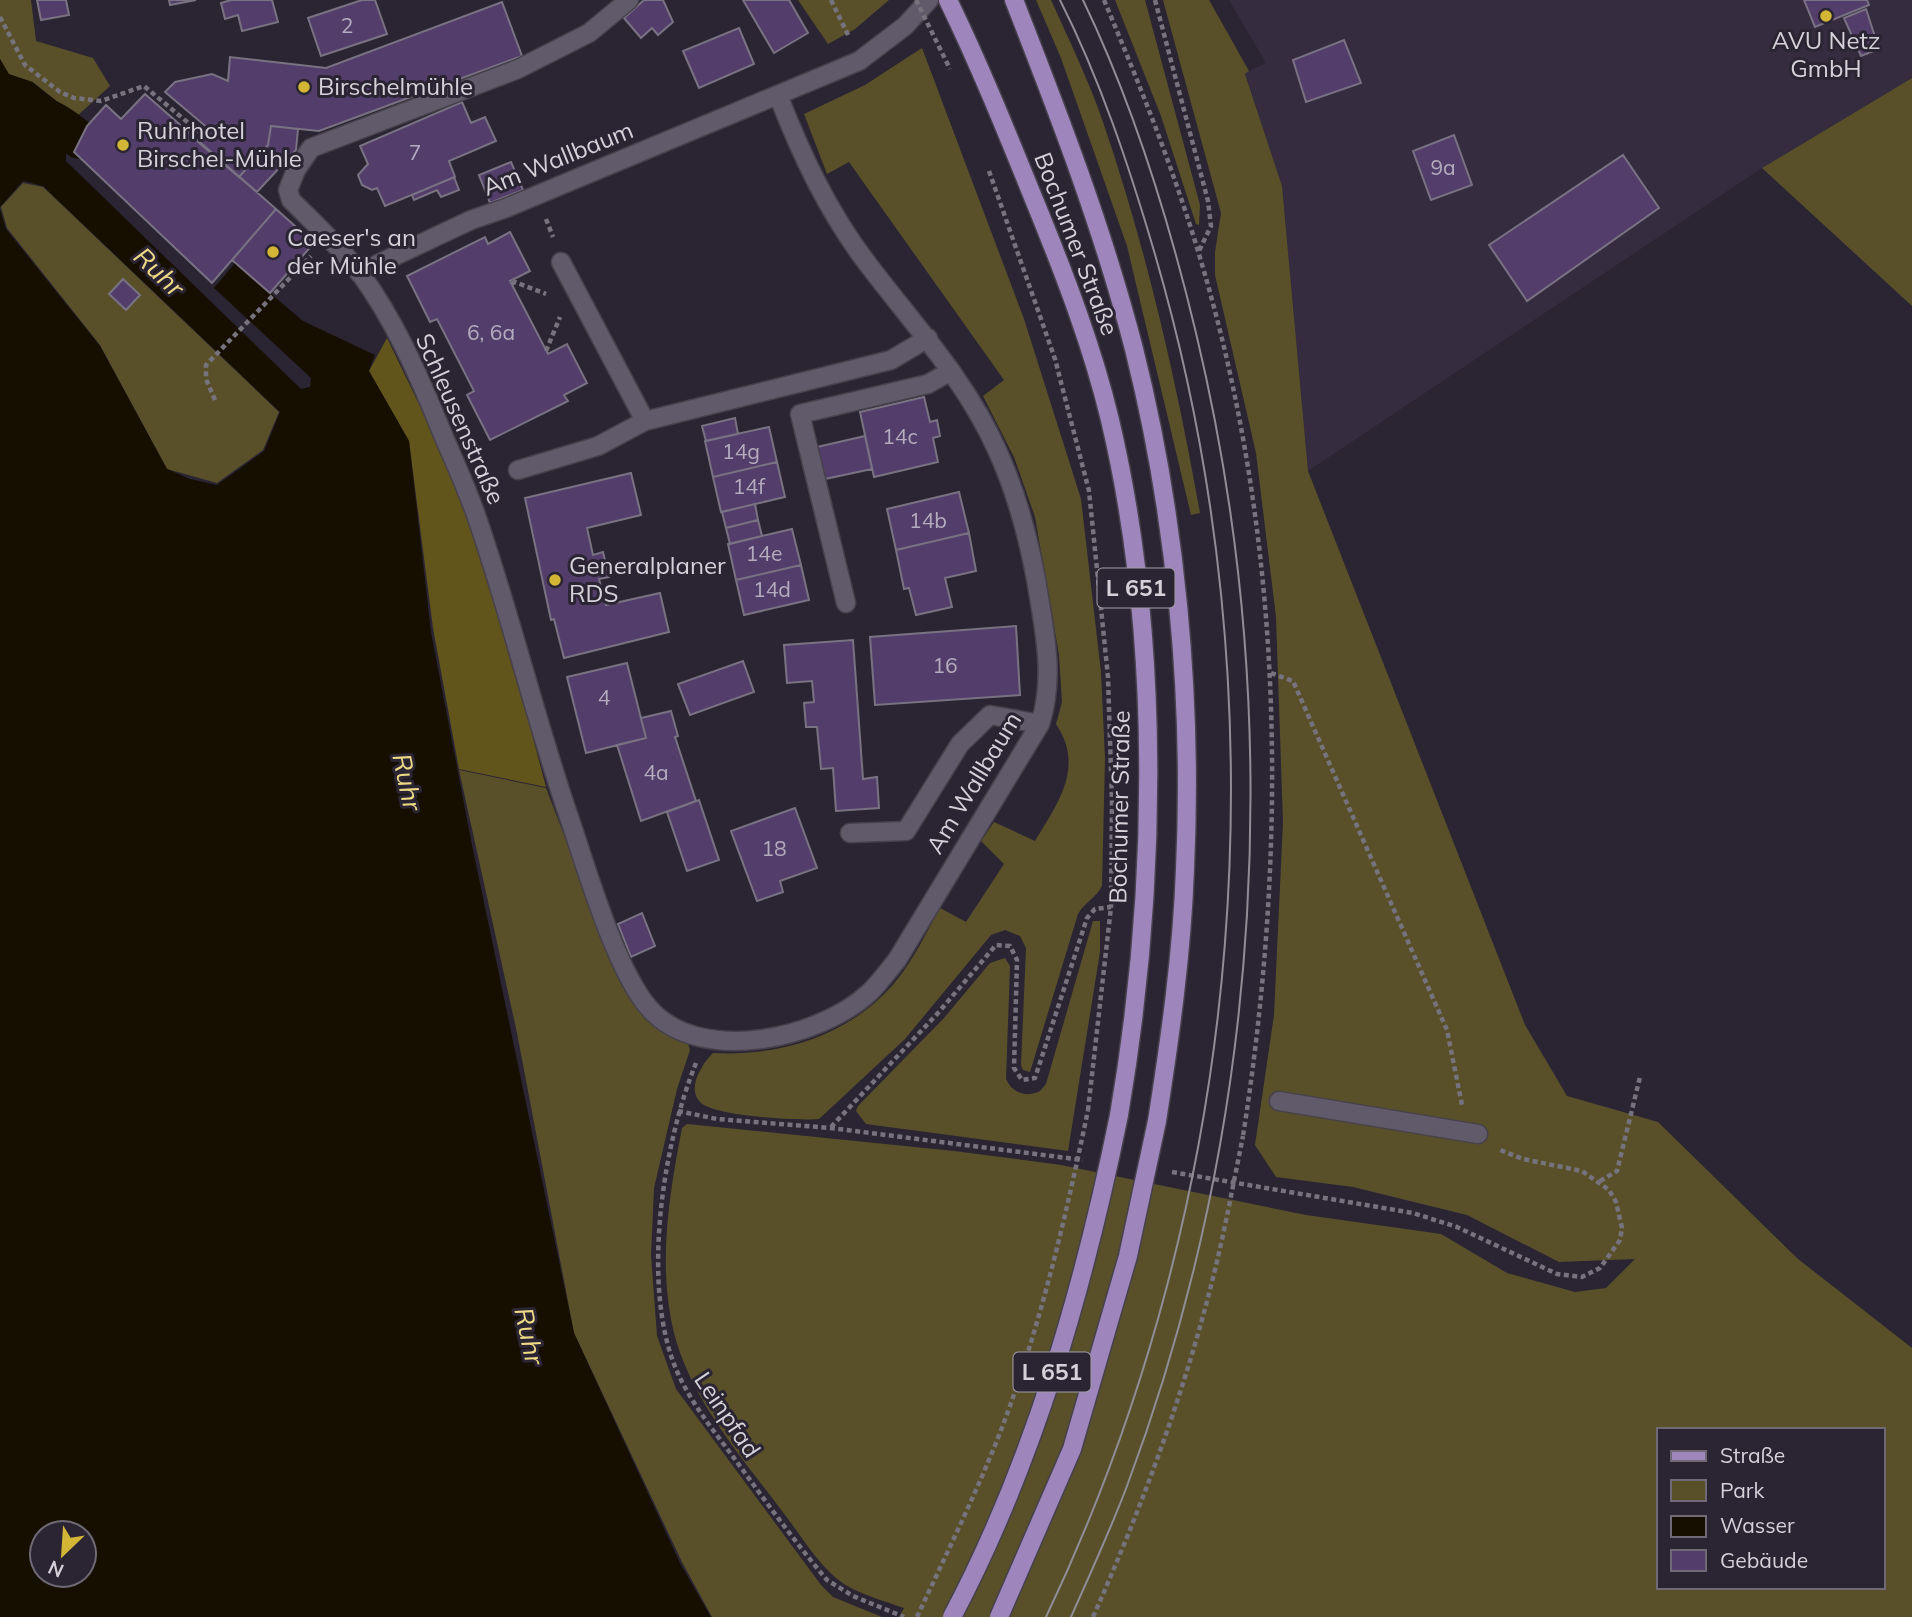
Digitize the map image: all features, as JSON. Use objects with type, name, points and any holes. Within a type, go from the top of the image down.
[{"type":"main road","name":"Bochumer Straße","points":[[948,0],[971,47],[1065,273],[1110,420],[1124,491],[1138,600],[1146,704],[1147,842],[1135,1025],[1119,1115],[1091,1240],[1029,1443],[973,1577],[952,1617]]},
{"type":"main road","name":"Bochumer Straße","points":[[999,1617],[1072,1449],[1128,1256],[1157,1121],[1171,1029],[1185,870],[1184,730],[1177,603],[1162,495],[1134,350],[1079,167],[1014,0]]},
{"type":"street","name":"Schleusenstraße","points":[[629,0],[589,33],[518,69],[312,148],[296,170],[288,191],[291,200],[359,273],[415,366],[477,517],[543,744],[628,976],[648,1007],[668,1027],[706,1040]]},
{"type":"street","points":[[859,61],[905,26],[929,0]]},
{"type":"street","name":"Am Wallbaum","points":[[359,273],[471,220],[536,196],[859,61]]},
{"type":"street","name":"Am Wallbaum","points":[[706,1040],[745,1040],[787,1035],[829,1019],[869,993],[897,960],[1040,723],[1047,701],[1047,642],[1033,560],[998,450],[928,338],[866,262],[839,222],[813,176],[778,95]]},
{"type":"street","points":[[561,262],[645,421]]},
{"type":"street","points":[[518,470],[598,446],[645,421],[891,360],[928,338]]},
{"type":"street","points":[[846,603],[800,414],[928,384],[951,371]]},
{"type":"street","points":[[850,834],[906,831],[960,744],[990,715],[1040,723]]},
{"type":"street","points":[[1279,1101],[1478,1134]]},
{"type":"path","points":[[831,0],[859,61]]},
{"type":"path","points":[[916,0],[954,81]]},
{"type":"path","points":[[1093,1617],[1161,1453],[1193,1356],[1216,1269],[1243,1136],[1258,1039],[1270,857],[1271,673],[1252,490],[1199,252],[1152,113],[1104,0]]},
{"type":"path","points":[[1154,0],[1208,201],[1211,226],[1199,252]]},
{"type":"path","points":[[0,17],[25,65],[60,92],[74,98],[101,101],[144,86],[204,136]]},
{"type":"path","points":[[917,1617],[996,1442],[1051,1268],[1088,1110],[1111,907],[1112,801],[1108,677],[1089,491],[1055,359],[989,169]]},
{"type":"path","points":[[536,196],[561,262]]},
{"type":"path","points":[[215,400],[206,379],[206,365],[328,238]]},
{"type":"path","points":[[512,284],[515,282],[530,288]]},
{"type":"path","points":[[546,351],[555,331]]},
{"type":"path","points":[[1158,1170],[1413,1213],[1457,1227],[1546,1270],[1572,1276],[1582,1276],[1600,1268],[1620,1240],[1622,1228],[1616,1202],[1600,1181],[1574,1168],[1507,1154],[1478,1134],[1462,1108],[1447,1030],[1293,681],[1271,673]]},
{"type":"path","points":[[831,1128],[938,1013],[996,945],[1010,946],[1017,960],[1014,1068],[1022,1080],[1035,1078],[1087,918],[1095,909],[1111,907]]},
{"type":"path","name":"Leinpfad","points":[[706,1040],[678,1111],[662,1191],[662,1318],[673,1362],[683,1385],[753,1484],[827,1580],[853,1596],[904,1617]]},
{"type":"path","points":[[1600,1181],[1617,1171],[1640,1077]]},
{"type":"path","points":[[678,1111],[717,1119],[831,1128],[1091,1161]]},
{"type":"shaded area","points":[[1229,0],[1912,0],[1912,78],[1762,168],[1308,471],[1282,186],[1245,73],[1266,63]]},
{"type":"shaded area","points":[[387,338],[475,520],[546,787],[459,769],[433,628],[409,441],[369,371]]},
{"type":"green space","points":[[0,0],[31,0],[36,41],[93,58],[110,86],[76,117],[33,82],[8,74],[0,59]]},
{"type":"green space","points":[[798,0],[889,0],[855,29],[828,44]]},
{"type":"green space","points":[[1036,0],[1051,0],[1092,91],[1119,170],[1159,316],[1200,513],[1191,515],[1127,246],[1061,58]]},
{"type":"green space","points":[[1115,0],[1145,0],[1200,205],[1199,225],[1196,224],[1161,116]]},
{"type":"green space","points":[[1163,0],[1209,0],[1249,71],[1245,74],[1282,186],[1308,471],[1525,1025],[1567,1096],[1658,1122],[1798,1259],[1912,1348],[1912,1617],[899,1617],[904,1608],[851,1588],[835,1577],[820,1561],[733,1447],[688,1373],[671,1319],[666,1271],[670,1199],[682,1128],[687,1124],[954,1151],[1061,1165],[1306,1215],[1441,1234],[1507,1273],[1575,1292],[1606,1288],[1635,1259],[1559,1262],[1467,1215],[1353,1187],[1276,1177],[1255,1145],[1274,1015],[1283,822],[1276,617],[1256,453],[1215,275],[1215,252],[1221,213]]},
{"type":"green space","points":[[922,48],[1024,319],[1081,499],[1101,672],[1105,759],[1102,886],[1078,914],[1030,1072],[1023,1070],[1021,1065],[1026,948],[1020,936],[1005,930],[991,935],[905,1039],[819,1119],[742,1115],[713,1109],[698,1100],[695,1093],[696,1079],[713,1053],[764,1051],[789,1046],[836,1029],[858,1016],[896,981],[920,946],[940,908],[966,922],[1004,864],[981,841],[994,822],[1035,841],[1059,799],[1068,770],[1068,755],[1056,724],[1062,702],[1059,655],[1035,517],[1014,457],[983,396],[1004,380],[849,162],[827,174],[804,114],[865,85]]},
{"type":"green space","points":[[1912,78],[1912,306],[1762,168]]},
{"type":"green space","points":[[23,183],[43,187],[279,412],[263,450],[217,483],[167,469],[100,345],[7,228],[1,207]]},
{"type":"green space","points":[[459,770],[546,788],[622,986],[651,1020],[688,1044],[690,1050],[677,1089],[654,1188],[651,1255],[657,1336],[676,1389],[821,1585],[833,1597],[882,1617],[712,1617],[682,1562],[574,1333],[517,1033]]},
{"type":"green space","points":[[1093,921],[1100,921],[1100,952],[1068,1151],[866,1124],[856,1111],[858,1106],[944,1018],[990,963],[1005,958],[1010,966],[1006,1079],[1012,1088],[1020,1093],[1040,1091],[1046,1084]]},
{"type":"water","name":"Ruhr","points":[[0,59],[9,74],[32,82],[68,110],[57,139],[66,148],[66,161],[301,389],[310,387],[311,378],[214,288],[235,263],[303,321],[375,355],[369,371],[409,441],[431,632],[472,845],[574,1333],[680,1563],[711,1617],[0,1617],[0,209],[6,229],[100,346],[167,469],[190,479],[217,485],[264,451],[280,412],[43,186],[23,181],[0,207]]},
{"type":"building","points":[[37,0],[66,0],[69,15],[41,20]]},
{"type":"building","points":[[169,0],[196,0],[170,5]]},
{"type":"building","points":[[231,0],[272,0],[278,22],[242,31],[238,15],[225,19],[221,3]]},
{"type":"building","points":[[362,0],[375,0],[387,34],[321,56],[308,18]]},
{"type":"building","points":[[644,0],[663,0],[673,22],[658,35],[652,28],[641,38],[624,18]]},
{"type":"building","points":[[743,0],[789,0],[808,33],[774,53]]},
{"type":"building","name":"AVU Netz GmbH","points":[[1804,0],[1867,0],[1869,5],[1815,27]]},
{"type":"building","name":"Birschelmühle","points":[[502,2],[522,56],[319,131],[271,126],[268,145],[239,177],[198,142],[210,130],[165,92],[175,82],[212,74],[228,81],[230,57],[326,68]]},
{"type":"building","points":[[1866,9],[1879,49],[1861,56],[1844,18]]},
{"type":"building","points":[[739,28],[754,64],[699,88],[683,51]]},
{"type":"building","points":[[1344,40],[1361,83],[1306,102],[1293,60]]},
{"type":"building","points":[[145,94],[276,209],[212,283],[74,152],[87,126],[106,105],[121,119]]},
{"type":"building","points":[[462,102],[471,123],[485,117],[496,141],[449,161],[455,177],[385,206],[377,188],[372,190],[362,185],[358,175],[368,164],[360,146]]},
{"type":"building","points":[[271,126],[298,129],[296,150],[257,192],[239,177],[268,145]]},
{"type":"building","points":[[1454,135],[1472,185],[1431,200],[1413,151]]},
{"type":"building","points":[[1623,155],[1659,208],[1527,301],[1489,245]]},
{"type":"building","points":[[511,162],[523,190],[490,203],[479,175]]},
{"type":"building","points":[[454,177],[459,190],[441,197],[437,190],[414,200],[412,195]]},
{"type":"building","name":"Caeser's an der Mühle","points":[[276,209],[314,243],[270,293],[232,260]]},
{"type":"building","points":[[510,232],[530,271],[510,281],[548,354],[567,344],[587,383],[564,395],[568,401],[490,440],[467,395],[474,391],[437,319],[430,322],[407,276],[485,237],[488,244]]},
{"type":"building","points":[[123,279],[140,295],[126,310],[109,294]]},
{"type":"building","points":[[924,397],[930,422],[937,420],[940,436],[933,438],[938,462],[874,477],[860,412]]},
{"type":"building","points":[[735,418],[738,434],[706,441],[702,426]]},
{"type":"building","points":[[769,427],[777,462],[713,477],[705,441]]},
{"type":"building","points":[[865,436],[872,469],[825,479],[817,447]]},
{"type":"building","points":[[777,462],[785,497],[721,512],[713,477]]},
{"type":"building","points":[[631,473],[641,515],[587,528],[593,555],[603,552],[609,577],[599,579],[606,605],[660,593],[669,632],[564,658],[554,619],[551,620],[525,498]]},
{"type":"building","points":[[959,492],[969,533],[896,550],[887,509]]},
{"type":"building","points":[[755,504],[758,520],[726,528],[722,512]]},
{"type":"building","points":[[758,520],[762,536],[730,544],[726,528]]},
{"type":"building","points":[[792,529],[801,565],[736,580],[728,544]]},
{"type":"building","points":[[969,533],[976,571],[945,578],[952,607],[916,615],[909,588],[904,589],[896,550]]},
{"type":"building","points":[[801,565],[809,600],[744,615],[736,580]]},
{"type":"building","points":[[1016,626],[1020,695],[875,705],[870,637]]},
{"type":"building","points":[[853,640],[863,779],[877,777],[879,808],[836,811],[833,768],[821,769],[817,727],[806,727],[804,703],[814,702],[812,681],[787,683],[784,645]]},
{"type":"building","points":[[743,661],[754,692],[690,715],[678,684]]},
{"type":"building","points":[[627,663],[646,738],[586,753],[567,677]]},
{"type":"building","points":[[671,711],[678,736],[675,737],[696,801],[641,821],[617,745],[646,738],[641,718]]},
{"type":"building","points":[[699,800],[719,860],[687,871],[667,812]]},
{"type":"building","points":[[795,808],[817,868],[780,881],[783,892],[757,901],[731,831]]},
{"type":"building","points":[[642,913],[655,946],[631,957],[618,924]]},
{"type":"waterway","points":[[0,116],[43,116],[61,125],[80,140]]},
{"type":"tram line","points":[[1046,1617],[1114,1456],[1166,1289],[1203,1118],[1225,944],[1231,769],[1221,595],[1196,421],[1154,251],[1134,187],[1101,92],[1060,0]]},
{"type":"tram line","points":[[1071,1617],[1127,1486],[1173,1347],[1208,1204],[1233,1060],[1247,914],[1250,768],[1243,622],[1225,477],[1196,333],[1174,248],[1134,121],[1083,0]]},
{"type":"place","name":"AVU Netz GmbH","points":[[1826,16]]},
{"type":"place","name":"Birschelmühle","points":[[304,87]]},
{"type":"place","name":"Ruhrhotel Birschel-Mühle","points":[[123,145]]},
{"type":"place","name":"Caeser's an der Mühle","points":[[273,252]]},
{"type":"place","name":"Generalplaner RDS","points":[[555,580]]}]
